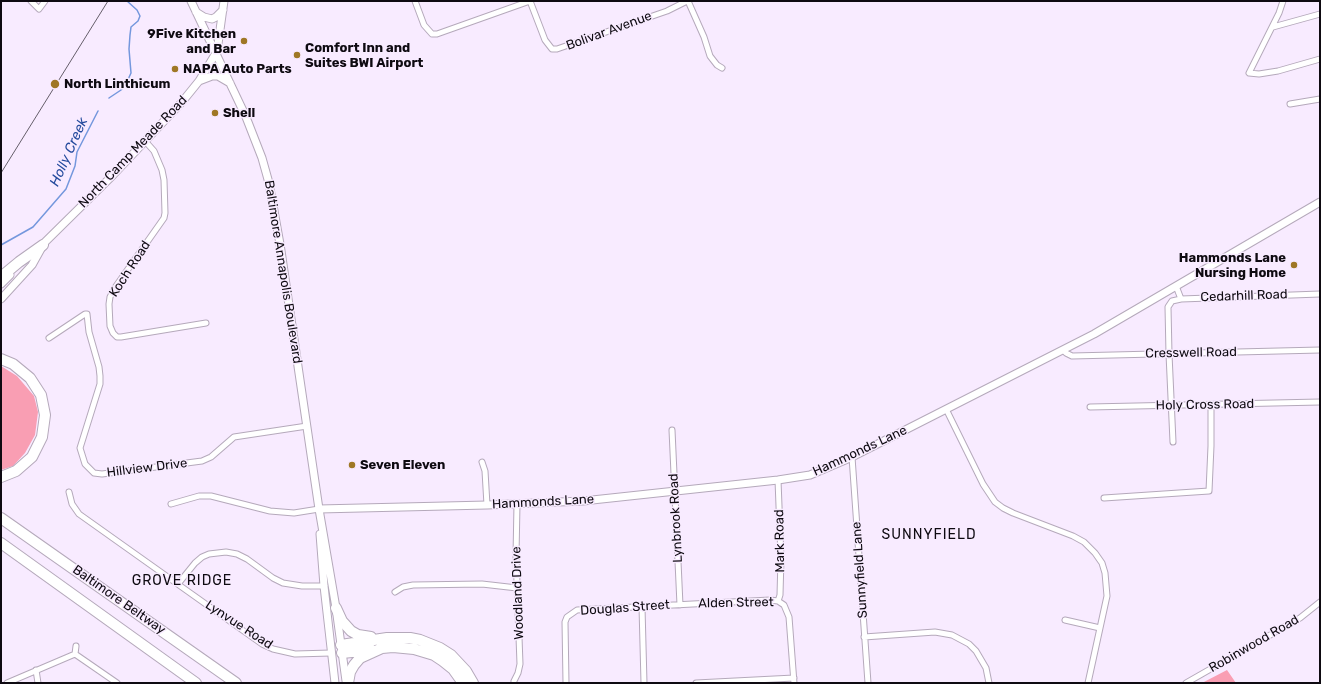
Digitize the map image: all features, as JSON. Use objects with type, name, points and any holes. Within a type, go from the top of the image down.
[{"type":"highway","points":[[1,277],[43,245]]},
{"type":"highway","points":[[1,359],[13,364],[30,378],[41,395],[45,415],[42,437],[32,457],[16,471],[1,477]]},
{"type":"highway","name":"Baltimore Beltway","points":[[1,518],[236,683]]},
{"type":"highway","name":"Baltimore Beltway","points":[[1,543],[195,683]]},
{"type":"highway","points":[[336,608],[342,621],[351,631],[358,635],[366,637],[410,638],[430,643],[440,648],[458,662],[473,683]]},
{"type":"highway","points":[[342,649],[387,638]]},
{"type":"highway","points":[[342,649],[404,647],[424,651],[443,661],[453,669],[463,683]]},
{"type":"highway","points":[[347,683],[352,668],[360,658],[382,648]]},
{"type":"main road","name":"Baltimore Annapolis Boulevard","points":[[191,1],[230,83],[262,158],[270,189],[280,244],[319,509],[347,683]]},
{"type":"main road","points":[[216,53],[224,1]]},
{"type":"main road","points":[[196,11],[204,17],[212,19],[223,10]]},
{"type":"main road","name":"North Camp Meade Road","points":[[1,284],[43,245],[113,175],[182,102],[199,81],[216,53]]},
{"type":"main road","points":[[199,81],[212,76],[218,76],[230,83]]},
{"type":"main road","name":"Hammonds Lane","points":[[319,509],[583,501],[778,480],[810,475],[852,457],[1064,350],[1116,322],[1320,202]]},
{"type":"main road","name":"North Camp Meade Road","points":[[1,299],[32,265],[43,245]]},
{"type":"main road","name":"Baltimore Annapolis Boulevard","points":[[319,509],[324,586],[335,683]]},
{"type":"main road","points":[[331,653],[342,649]]},
{"type":"street","points":[[31,1],[39,9],[45,1]]},
{"type":"street","points":[[415,1],[424,25],[432,34],[444,32],[530,1]]},
{"type":"street","name":"Bolivar Avenue","points":[[530,1],[545,40],[552,49],[562,48],[667,11],[688,1]]},
{"type":"street","points":[[688,1],[704,37],[710,56],[717,65],[722,68]]},
{"type":"street","points":[[1283,1],[1273,27],[1250,73],[1259,74],[1278,71],[1320,59]]},
{"type":"street","points":[[1273,27],[1320,14]]},
{"type":"street","points":[[1290,104],[1320,99]]},
{"type":"street","name":"Koch Road","points":[[145,141],[154,151],[162,170],[164,180],[165,213],[159,226],[139,252],[110,297],[110,326],[113,333],[117,337],[121,337],[206,323]]},
{"type":"street","points":[[1173,442],[1168,307],[1172,301],[1181,299],[1176,286]]},
{"type":"street","name":"Cedarhill Road","points":[[1181,299],[1320,294]]},
{"type":"street","name":"Hillview Drive","points":[[49,338],[87,314],[89,332],[99,367],[100,384],[80,448],[86,464],[94,472],[102,474],[202,461],[211,457],[234,437],[307,426]]},
{"type":"street","name":"Cresswell Road","points":[[1064,350],[1072,356],[1320,350]]},
{"type":"street","name":"Holy Cross Road","points":[[1090,407],[1320,402]]},
{"type":"street","points":[[1104,498],[1209,491],[1211,405]]},
{"type":"street","points":[[946,409],[983,484],[995,502],[1013,514],[1073,536],[1084,542],[1095,552],[1102,563],[1105,573],[1107,596],[1088,683]]},
{"type":"street","name":"Lynbrook Road","points":[[672,430],[680,605]]},
{"type":"street","name":"Sunnyfield Lane","points":[[852,457],[868,683]]},
{"type":"street","points":[[482,462],[485,472],[487,505]]},
{"type":"street","name":"Mark Road","points":[[778,480],[781,558],[780,594],[778,601]]},
{"type":"street","name":"Lynvue Road","points":[[69,492],[72,504],[79,514],[262,644],[273,649],[295,654],[331,653]]},
{"type":"street","points":[[171,504],[188,498],[205,496],[221,498],[270,511],[294,513],[319,509]]},
{"type":"street","name":"Woodland Drive","points":[[514,681],[520,664],[516,556],[517,504]]},
{"type":"street","points":[[178,584],[195,563],[202,557],[209,554],[226,552],[237,554],[247,559],[273,578],[283,583],[302,586],[324,586]]},
{"type":"street","points":[[395,592],[403,587],[413,585],[482,584],[517,588]]},
{"type":"street","name":"Alden Street","points":[[680,605],[778,601],[788,611],[794,681]]},
{"type":"street","name":"Robinwood Road","points":[[1186,683],[1300,618],[1320,602]]},
{"type":"street","name":"Douglas Street","points":[[566,683],[564,628],[568,617],[577,610],[680,605]]},
{"type":"street","points":[[642,607],[644,683]]},
{"type":"street","points":[[1065,620],[1100,628]]},
{"type":"street","points":[[864,637],[935,632],[952,634],[969,644],[976,651],[986,668],[989,683]]},
{"type":"street","points":[[75,654],[76,646]]},
{"type":"street","points":[[7,683],[75,654]]},
{"type":"street","points":[[75,654],[117,683]]},
{"type":"street","points":[[36,670],[38,683]]},
{"type":"street","points":[[696,683],[794,681]]},
{"type":"shaded area","points":[[1,366],[17,376],[34,396],[38,412],[35,435],[25,453],[13,466],[1,470]]},
{"type":"shaded area","points":[[1227,670],[1236,683],[1202,683]]},
{"type":"waterway","name":"Holly Creek","points":[[109,98],[121,90],[126,84],[131,73],[129,49],[131,27],[138,21],[140,16],[137,10],[127,1]]},
{"type":"waterway","name":"Holly Creek","points":[[1,245],[33,227],[66,189],[75,166],[77,152],[98,111]]},
{"type":"tram line","points":[[1,173],[108,1]]},
{"type":"place","name":"9Five Kitchen and Bar","points":[[244,41]]},
{"type":"place","name":"Comfort Inn and Suites BWI Airport","points":[[297,55]]},
{"type":"place","name":"NAPA Auto Parts","points":[[175,69]]},
{"type":"place","name":"North Linthicum","points":[[55,84]]},
{"type":"place","name":"Shell","points":[[215,113]]},
{"type":"place","name":"Hammonds Lane Nursing Home","points":[[1294,265]]},
{"type":"place","name":"Seven Eleven","points":[[352,465]]},
{"type":"district","name":"SUNNYFIELD","points":[[929,535]]},
{"type":"district","name":"GROVE RIDGE","points":[[182,581]]}]
